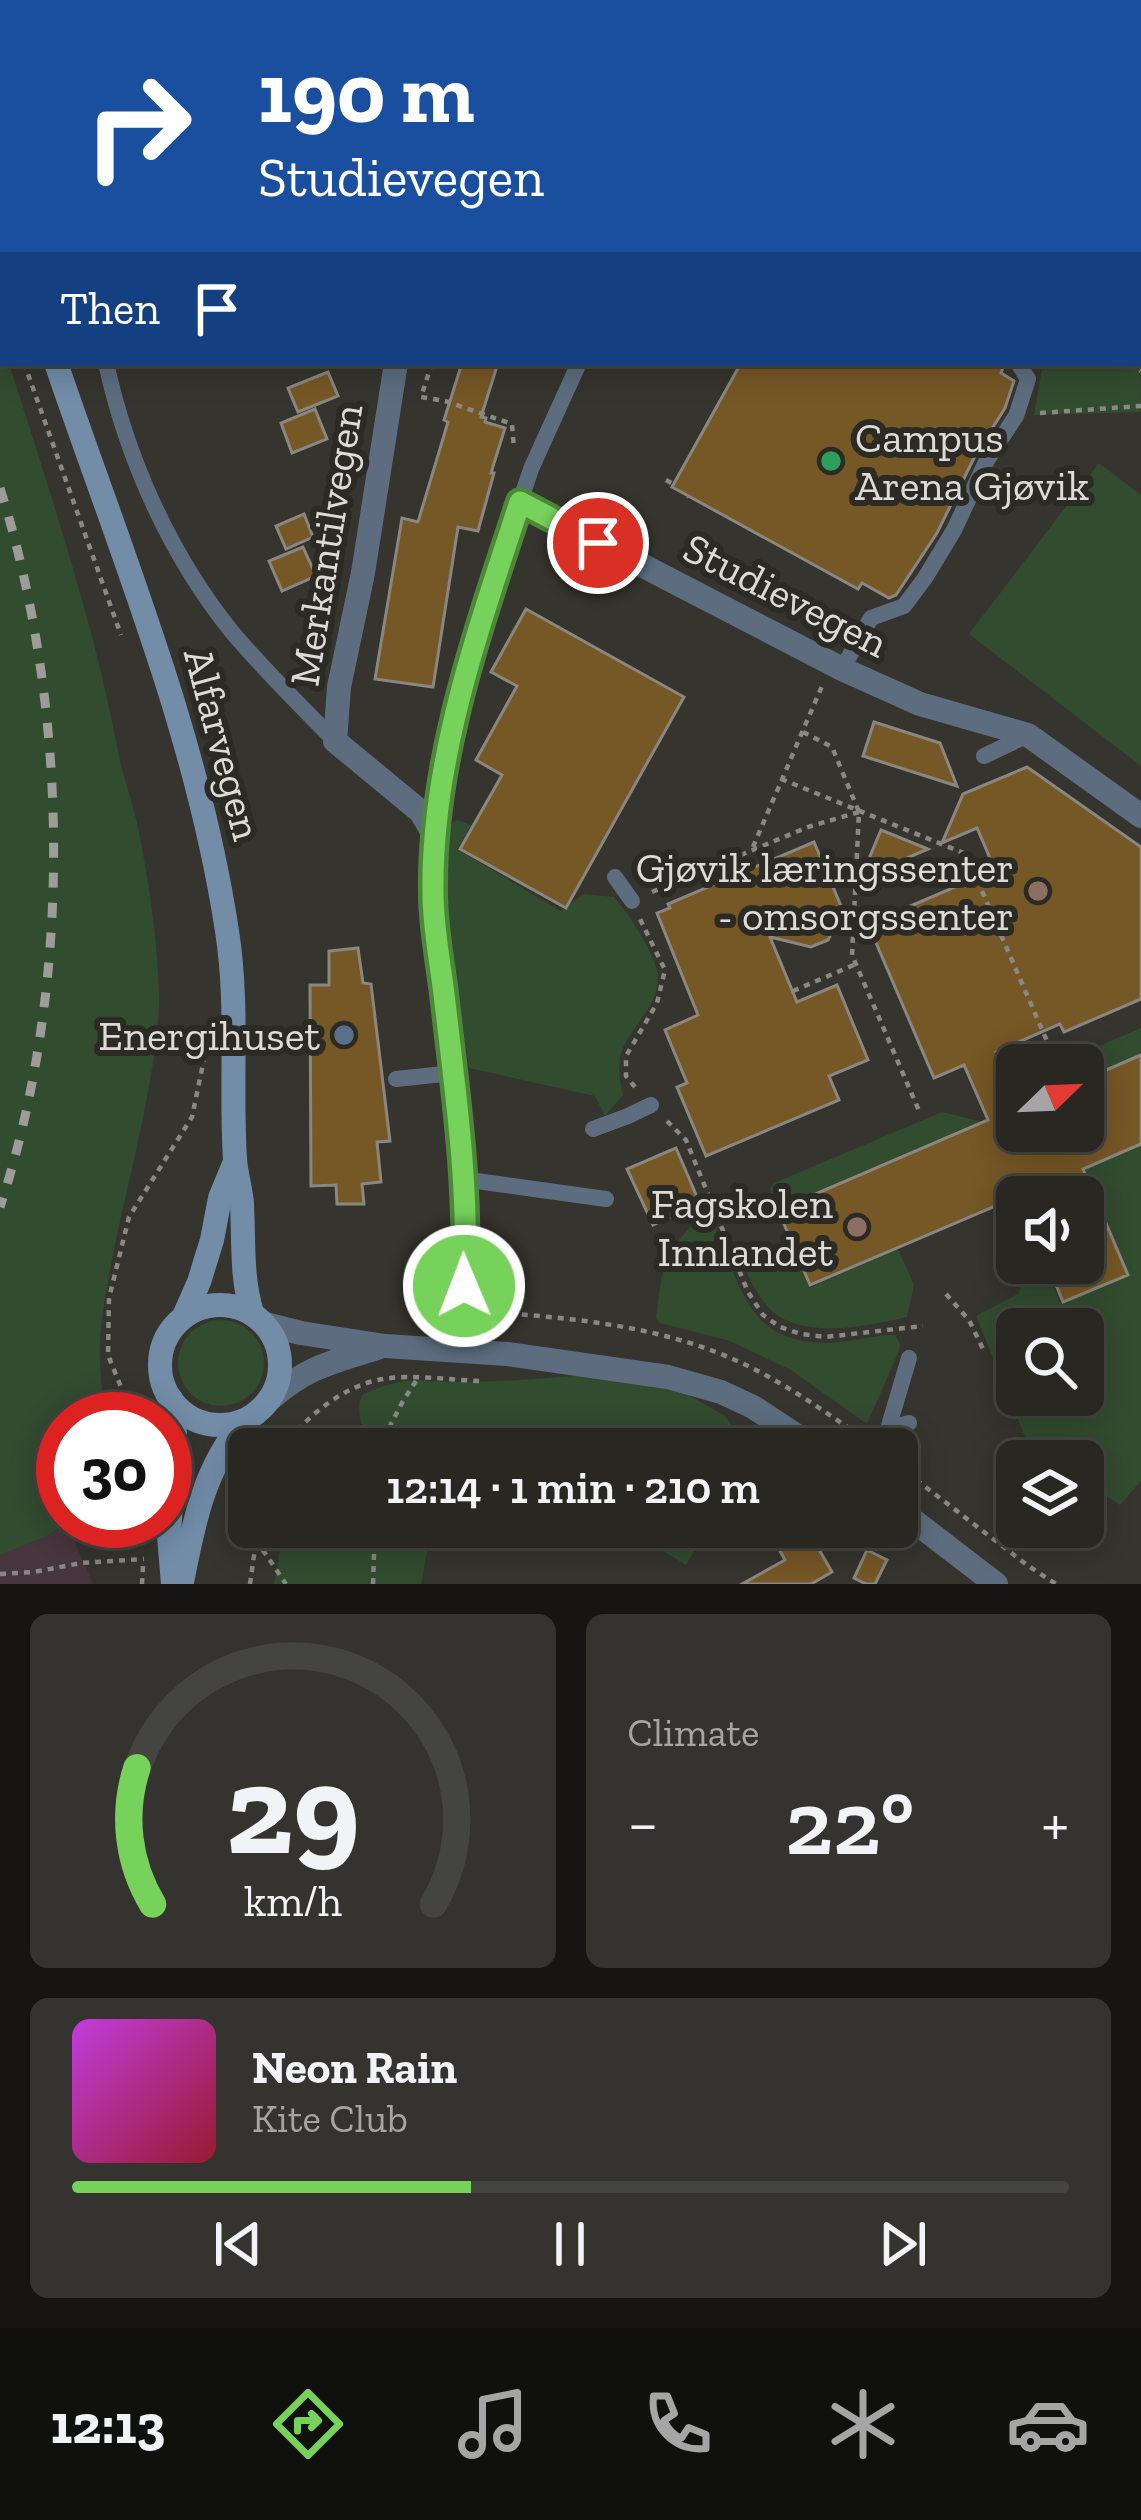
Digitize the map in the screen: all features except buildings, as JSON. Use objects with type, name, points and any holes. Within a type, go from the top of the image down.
[{"type":"main road","name":"Alfarvegen","points":[[57,366],[170,686],[214,852],[234,995],[235,1162],[242,1199],[244,1288],[258,1318]]},
{"type":"main road","name":"Alfarvegen","points":[[184,1316],[235,1162]]},
{"type":"main road","points":[[168,1392],[161,1378],[160,1355],[168,1333],[184,1316],[206,1306],[229,1305],[258,1318],[276,1341],[279,1381],[270,1399],[226,1441],[208,1480],[178,1584]]},
{"type":"main road","points":[[192,1417],[227,1425],[248,1419]]},
{"type":"main road","points":[[172,1548],[178,1584]]},
{"type":"street","name":"Merkantilvegen","points":[[396,366],[363,573],[339,687],[335,741],[421,812],[436,838]]},
{"type":"street","name":"Studievegen","points":[[520,502],[837,667],[920,704],[1028,736],[1141,816]]},
{"type":"street","points":[[459,1350],[465,1270],[462,1179],[433,896],[436,838],[447,749],[478,631],[520,502]]},
{"type":"street","points":[[258,1318],[301,1333],[385,1346],[644,1372],[690,1382],[753,1407],[785,1428]]},
{"type":"street","points":[[270,1399],[314,1367],[385,1346]]},
{"type":"street","points":[[918,1524],[996,1584]]},
{"type":"lane","name":"Merkantilvegen","points":[[107,366],[129,444],[182,558],[233,633],[335,741]]},
{"type":"lane","points":[[520,502],[578,366]]},
{"type":"lane","points":[[837,667],[871,618],[904,606],[925,578],[987,460],[1016,416],[1028,379],[1020,366]]},
{"type":"lane","points":[[984,755],[1028,736]]},
{"type":"lane","points":[[615,877],[632,901]]},
{"type":"lane","points":[[395,1079],[452,1073]]},
{"type":"lane","points":[[593,1129],[651,1105]]},
{"type":"lane","points":[[462,1179],[606,1199]]},
{"type":"lane","points":[[888,1428],[909,1358]]},
{"type":"lane","points":[[892,1428],[909,1423]]},
{"type":"path","points":[[25,366],[121,634]]},
{"type":"path","points":[[431,366],[421,398],[445,401],[512,424],[514,459],[531,469]]},
{"type":"path","points":[[1016,416],[1141,406]]},
{"type":"path","points":[[752,850],[802,732],[837,667]]},
{"type":"path","points":[[802,732],[832,747],[859,812],[852,955],[920,1113]]},
{"type":"path","points":[[781,779],[966,854],[1048,1044]]},
{"type":"path","points":[[859,812],[808,827],[632,901],[664,970],[657,1003],[626,1056],[626,1076],[686,1140],[748,1292],[763,1315],[780,1328],[825,1337],[923,1326]]},
{"type":"path","points":[[793,991],[856,964]]},
{"type":"path","points":[[124,1392],[109,1354],[109,1298],[129,1216],[192,1117],[206,1021]]},
{"type":"path","points":[[946,1294],[968,1320],[983,1349]]},
{"type":"path","points":[[462,1311],[584,1322],[663,1336],[713,1351],[806,1399],[847,1428]]},
{"type":"path","points":[[389,1428],[418,1378]]},
{"type":"path","points":[[301,1428],[332,1401],[383,1379],[480,1381]]},
{"type":"path","points":[[918,1481],[1057,1584]]},
{"type":"path","points":[[250,1584],[255,1548]]},
{"type":"path","points":[[261,1548],[286,1584]]},
{"type":"path","points":[[373,1584],[374,1548]]},
{"type":"path","points":[[0,1574],[143,1559],[142,1584]]},
{"type":"shaded area","points":[[36,1541],[36,1548],[77,1548],[93,1584],[0,1584],[0,1555]]},
{"type":"green space","points":[[0,366],[10,366],[84,607],[109,706],[146,869],[159,998],[149,1085],[101,1328],[103,1392],[36,1392],[36,1541],[0,1555]]},
{"type":"green space","points":[[1042,366],[1141,366],[1141,412],[1034,415]]},
{"type":"green space","points":[[1099,463],[1141,495],[1141,766],[969,634]]},
{"type":"green space","points":[[457,820],[471,825],[457,849],[561,911],[583,894],[614,897],[650,952],[657,971],[655,995],[624,1046],[619,1066],[623,1095],[605,1116],[595,1096],[469,1068],[440,832]]},
{"type":"green space","points":[[1141,1028],[1141,1057],[1104,1073],[1103,1044]]},
{"type":"green space","points":[[942,1112],[987,1123],[777,1212],[770,1189],[774,1183]]},
{"type":"green space","points":[[1141,1146],[1141,1481],[1120,1505],[1104,1494],[1104,1440],[1026,1440],[1016,1416],[1104,1416],[1104,1308],[996,1308],[996,1365],[976,1316],[1018,1294],[1022,1284],[1053,1284],[1060,1302],[1124,1275],[1104,1225],[1104,1176],[1084,1176],[1082,1171]]},
{"type":"green space","points":[[701,1219],[714,1226],[751,1307],[780,1334],[829,1343],[895,1335],[899,1351],[867,1424],[791,1370],[730,1341],[660,1323],[656,1318],[666,1262],[678,1241]]},
{"type":"green space","points":[[898,1249],[914,1285],[907,1317],[855,1327],[818,1328],[784,1319],[762,1299],[741,1262],[764,1253],[770,1265],[794,1254],[809,1288]]},
{"type":"green space","points":[[204,1323],[238,1323],[261,1346],[261,1380],[238,1403],[204,1403],[181,1380],[181,1346]]},
{"type":"green space","points":[[592,1375],[669,1384],[725,1416],[733,1428],[363,1428],[362,1395],[378,1388],[403,1381]]},
{"type":"green space","points":[[280,1548],[428,1548],[421,1584],[274,1584]]},
{"type":"green space","points":[[658,1548],[696,1548],[686,1565]]},
{"type":"railway","points":[[0,488],[40,663],[54,848],[41,1032],[24,1121],[0,1207]]},
{"type":"place","name":"Campus Arena Gjøvik","points":[[831,461]]},
{"type":"place","name":"Gjøvik læringssenter - omsorgssenter","points":[[1038,891]]},
{"type":"place","name":"Energihuset","points":[[344,1035]]},
{"type":"place","name":"Fagskolen Innlandet","points":[[857,1227]]},
{"type":"route","points":[[464,1286],[462,1179],[433,896],[446,754],[478,631],[520,502],[598,543]]}]
